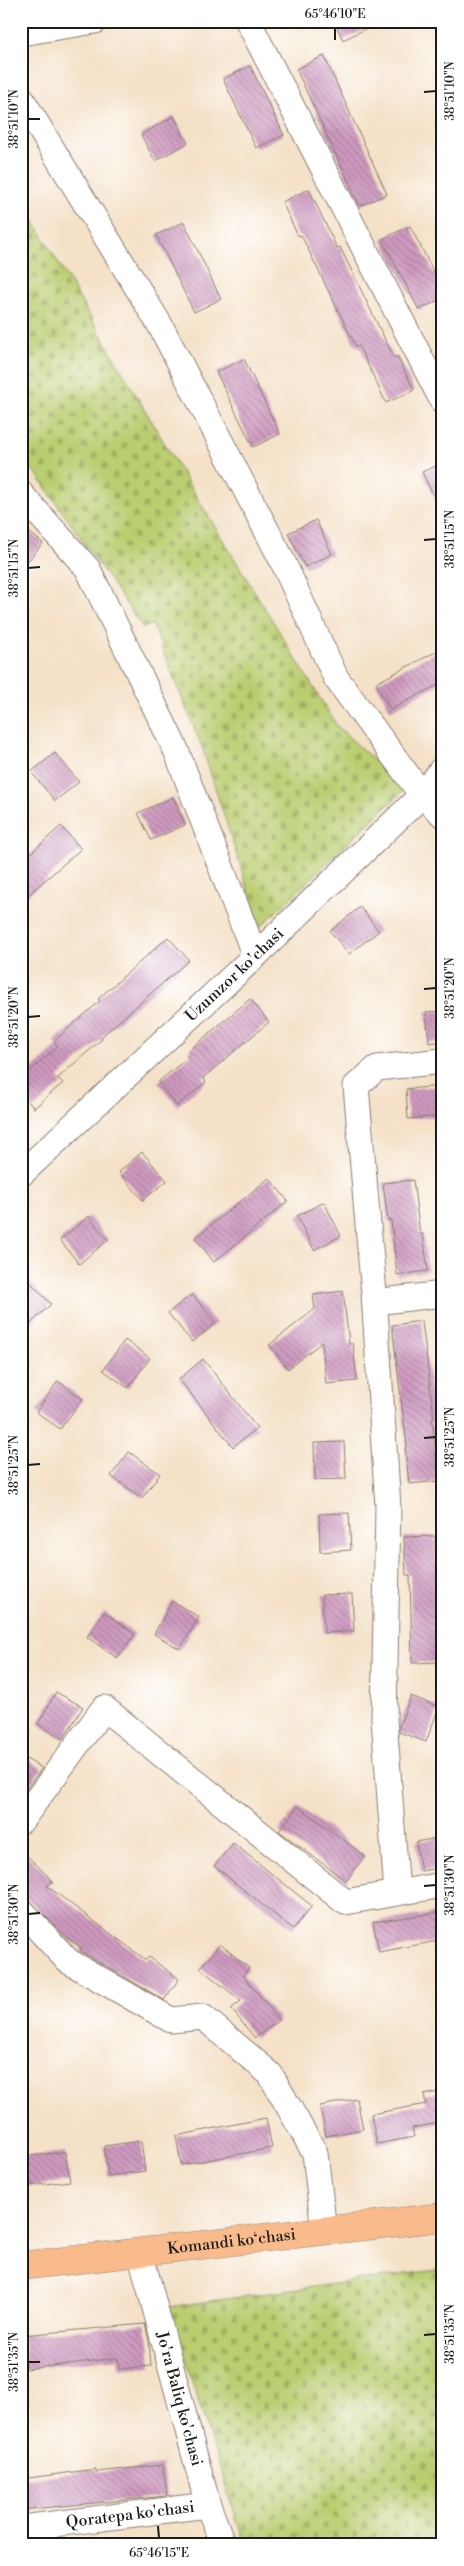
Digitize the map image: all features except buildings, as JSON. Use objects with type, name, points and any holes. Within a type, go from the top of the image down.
[{"type":"main road","name":"Komandi ko‘chasi","points":[[21,2266],[443,2216]]},
{"type":"street","points":[[21,33],[95,21]]},
{"type":"street","points":[[248,21],[443,402]]},
{"type":"street","points":[[21,98],[160,325],[282,560],[336,678],[422,795],[443,815]]},
{"type":"street","points":[[21,494],[88,569],[176,750],[255,956]]},
{"type":"street","name":"Uzumzor ko'chasi","points":[[21,1174],[255,956],[422,795],[443,768]]},
{"type":"street","points":[[398,1893],[384,1719],[388,1507],[375,1302],[356,1086],[377,1068],[443,1061]]},
{"type":"street","points":[[375,1302],[443,1294]]},
{"type":"street","points":[[21,1821],[104,1708],[345,1902],[443,1885]]},
{"type":"street","points":[[21,1910],[68,1961],[171,2020],[203,2017],[270,2074],[315,2153],[324,2230]]},
{"type":"street","name":"Jo'ra Baliq ko'chasi","points":[[140,2252],[208,2505],[223,2545]]},
{"type":"street","name":"Qoratepa ko'chasi","points":[[21,2528],[208,2505]]},
{"type":"green space","points":[[21,199],[182,473],[337,726],[405,789],[260,927],[202,747],[152,624],[143,628],[37,475],[21,458]]},
{"type":"green space","points":[[443,2269],[443,2545],[245,2545],[168,2307]]}]
